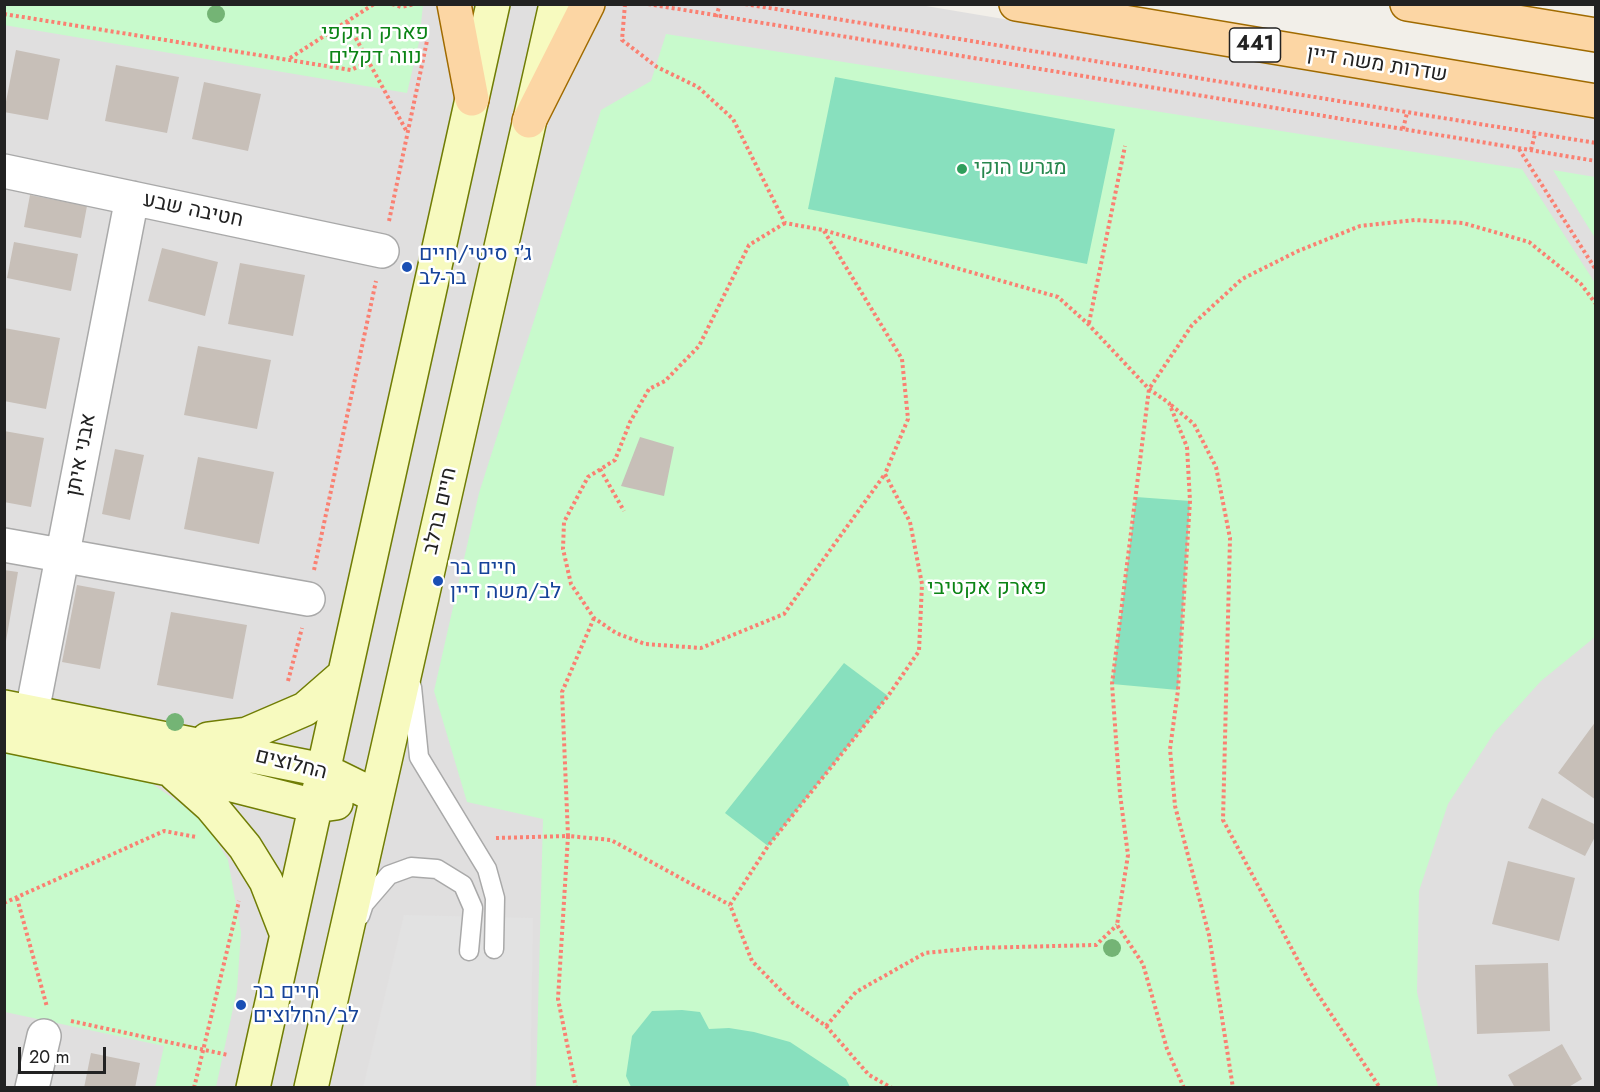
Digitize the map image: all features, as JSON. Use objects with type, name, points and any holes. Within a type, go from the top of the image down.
[{"type":"main road","points":[[454,4],[472,99]]},
{"type":"main road","points":[[529,121],[588,4]]},
{"type":"main road","name":"שדרות משה דיין","points":[[1016,4],[1596,101]]},
{"type":"main road","points":[[1407,4],[1596,35]]},
{"type":"street","points":[[256,1075],[493,4]]},
{"type":"street","name":"חיים ברלב","points":[[310,1088],[556,4]]},
{"type":"street","name":"חטיבה שבע","points":[[4,171],[382,251]]},
{"type":"street","name":"אבני איתן","points":[[18,710],[62,555],[132,198]]},
{"type":"street","points":[[4,545],[308,599]]},
{"type":"street","points":[[189,741],[247,734],[274,723],[304,709],[344,675]]},
{"type":"street","name":"החלוצים","points":[[18,710],[189,741],[323,770],[376,796]]},
{"type":"street","name":"החלוצים","points":[[4,735],[169,769],[315,806],[376,796]]},
{"type":"street","points":[[169,769],[211,806],[245,847],[266,881],[287,935]]},
{"type":"street","points":[[32,1088],[47,1026]]},
{"type":"lane","points":[[414,630],[412,694],[419,757],[487,869],[495,898],[494,949]]},
{"type":"lane","points":[[330,1003],[364,904],[389,875],[411,867],[436,869],[463,885],[473,908],[469,951]]},
{"type":"path","points":[[290,58],[374,4]]},
{"type":"path","points":[[392,4],[401,7],[415,4]]},
{"type":"path","points":[[625,4],[622,40],[657,67],[698,87],[733,119],[785,223]]},
{"type":"path","points":[[648,4],[1596,161]]},
{"type":"path","points":[[716,17],[720,4]]},
{"type":"path","points":[[745,4],[1596,144]]},
{"type":"path","points":[[4,14],[290,58],[351,70],[368,62]]},
{"type":"path","points":[[347,22],[408,133]]},
{"type":"path","points":[[274,723],[296,660],[428,38]]},
{"type":"path","points":[[1403,129],[1407,113]]},
{"type":"path","points":[[1531,150],[1535,134]]},
{"type":"path","points":[[1088,324],[1125,146]]},
{"type":"path","points":[[1519,148],[1596,270]]},
{"type":"path","points":[[826,1026],[856,992],[925,952],[976,948],[1096,945],[1117,925],[1128,855],[1120,794],[1112,684],[1149,389],[1192,325],[1242,279],[1298,250],[1360,226],[1415,220],[1463,223],[1529,242],[1581,284],[1596,304]]},
{"type":"path","points":[[823,230],[902,359],[908,419],[885,474],[784,614],[701,648],[645,644],[616,633],[594,618],[571,584],[563,549],[564,522],[588,477],[615,460],[630,422],[649,389],[665,381],[699,346],[749,244],[785,223],[823,230],[1058,297],[1088,324],[1149,389],[1194,424],[1216,467],[1230,538],[1222,820],[1309,981],[1380,1088]]},
{"type":"path","points":[[1169,403],[1187,447],[1190,501],[1178,690],[1170,749],[1175,806],[1209,935],[1233,1088]]},
{"type":"path","points":[[600,469],[624,511]]},
{"type":"path","points":[[730,905],[768,846],[888,696],[919,651],[922,584],[910,522],[885,474]]},
{"type":"path","points":[[576,1088],[558,999],[568,836],[562,692],[594,618]]},
{"type":"path","points":[[4,903],[164,831],[199,838]]},
{"type":"path","points":[[468,840],[568,836],[611,840],[730,905],[752,961],[794,1003],[826,1026],[869,1075],[892,1088]]},
{"type":"path","points":[[194,1088],[201,1049],[240,894]]},
{"type":"path","points":[[17,898],[47,1026],[201,1049],[256,1075]]},
{"type":"path","points":[[1117,925],[1143,964],[1167,1049],[1184,1088]]},
{"type":"shaded area","points":[[5,5],[920,5],[1595,118],[1595,1087],[5,1088]]},
{"type":"shaded area","points":[[404,915],[533,918],[530,1087],[363,1088]]},
{"type":"green space","name":"פארק היקפי נווה דקלים","points":[[5,4],[423,5],[419,42],[407,93],[4,25]]},
{"type":"green space","name":"פארק אקטיבי","points":[[666,34],[1522,169],[1595,283],[1595,637],[1541,681],[1494,733],[1448,804],[1419,891],[1417,992],[1438,1087],[536,1087],[543,819],[467,802],[434,691],[479,493],[601,110],[651,81]]},
{"type":"green space","name":"מגרש הוקי","points":[[835,77],[1115,129],[1087,264],[808,209]]},
{"type":"green space","points":[[1553,170],[1595,177],[1595,238]]},
{"type":"green space","points":[[1136,497],[1190,501],[1178,690],[1112,684]]},
{"type":"green space","points":[[844,663],[888,696],[768,846],[725,813]]},
{"type":"green space","points":[[4,748],[145,779],[180,803],[208,827],[228,860],[241,932],[237,990],[216,1087],[155,1087],[164,1046],[5,1012]]},
{"type":"green space","points":[[652,1011],[700,1012],[709,1029],[729,1028],[754,1032],[790,1042],[846,1079],[850,1087],[631,1087],[626,1076],[632,1036]]},
{"type":"building","points":[[16,50],[60,59],[48,120],[4,112]]},
{"type":"building","points":[[116,65],[179,77],[167,133],[105,121]]},
{"type":"building","points":[[204,82],[261,94],[248,151],[192,139]]},
{"type":"building","points":[[30,195],[87,206],[81,238],[24,227]]},
{"type":"building","points":[[14,242],[78,254],[71,291],[7,278]]},
{"type":"building","points":[[162,248],[218,262],[205,316],[148,301]]},
{"type":"building","points":[[240,263],[305,275],[293,336],[228,324]]},
{"type":"building","points":[[4,328],[60,338],[46,409],[4,401]]},
{"type":"building","points":[[198,346],[271,360],[257,429],[184,415]]},
{"type":"building","points":[[4,431],[44,438],[31,507],[4,502]]},
{"type":"building","points":[[640,437],[674,447],[664,496],[621,486]]},
{"type":"building","points":[[115,449],[144,455],[130,520],[102,514]]},
{"type":"building","points":[[198,457],[274,472],[259,544],[184,529]]},
{"type":"building","points":[[4,570],[18,572],[6,641],[4,641]]},
{"type":"building","points":[[77,585],[115,592],[100,669],[62,662]]},
{"type":"building","points":[[171,612],[247,625],[233,699],[157,685]]},
{"type":"building","points":[[1596,721],[1596,800],[1558,773]]},
{"type":"building","points":[[1542,798],[1596,825],[1596,835],[1585,856],[1528,828]]},
{"type":"building","points":[[1508,861],[1575,878],[1559,941],[1492,924]]},
{"type":"building","points":[[1548,963],[1550,1031],[1477,1034],[1475,965]]},
{"type":"building","points":[[1562,1044],[1582,1079],[1567,1088],[1515,1088],[1508,1075]]},
{"type":"building","points":[[91,1053],[140,1063],[135,1088],[84,1088]]},
{"type":"place","name":"מגרש הוקי","points":[[962,169]]},
{"type":"place","name":"ג׳י סיטי/חיים בר-לב","points":[[407,267]]},
{"type":"place","name":"חיים בר לב/משה דיין","points":[[438,581]]},
{"type":"place","name":"חיים בר לב/החלוצים","points":[[241,1005]]}]
